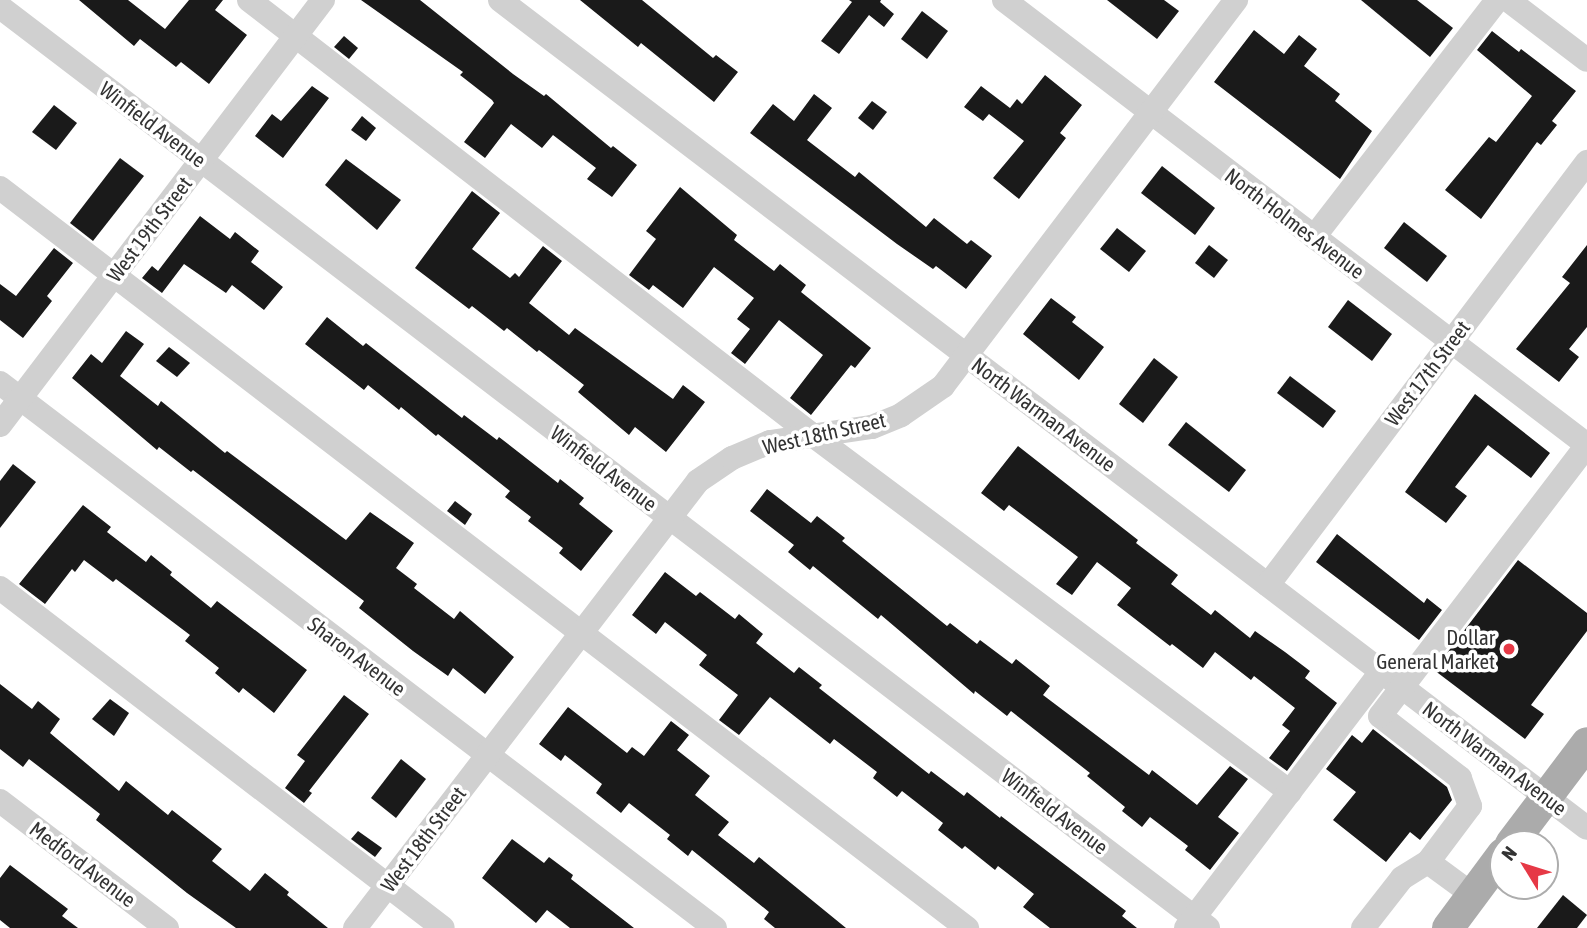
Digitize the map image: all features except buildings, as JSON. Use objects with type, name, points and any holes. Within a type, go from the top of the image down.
[{"type":"main road","points":[[1521,830],[1587,743]]},
{"type":"main road","points":[[1449,927],[1489,873]]},
{"type":"street","points":[[249,0],[810,434],[1290,792]]},
{"type":"street","name":"West 19th Street","points":[[0,425],[323,0]]},
{"type":"street","name":"North Warman Avenue","points":[[500,0],[1587,828]]},
{"type":"street","name":"North Holmes Avenue","points":[[1004,0],[1587,445]]},
{"type":"street","name":"West 18th Street","points":[[355,928],[698,481],[732,458],[770,442],[810,434],[862,429],[901,415],[943,386],[1236,0]]},
{"type":"street","points":[[1314,237],[1497,0]]},
{"type":"street","points":[[1508,0],[1587,60]]},
{"type":"street","name":"Winfield Avenue","points":[[0,7],[668,517],[1196,925]]},
{"type":"street","name":"West 17th Street","points":[[1268,585],[1587,162]]},
{"type":"street","points":[[0,188],[579,634],[967,928]]},
{"type":"street","name":"Sharon Avenue","points":[[0,383],[715,928]]},
{"type":"street","points":[[1363,928],[1402,878],[1428,862],[1469,806],[1460,778],[1380,716],[1587,445]]},
{"type":"street","points":[[0,588],[443,928]]},
{"type":"street","points":[[1196,925],[1290,792],[1381,672]]},
{"type":"street","points":[[1460,778],[1481,748]]},
{"type":"street","name":"Medford Avenue","points":[[0,801],[167,928]]},
{"type":"street","points":[[1428,862],[1473,895]]},
{"type":"place","name":"Dollar General Market","points":[[1509,649]]}]
